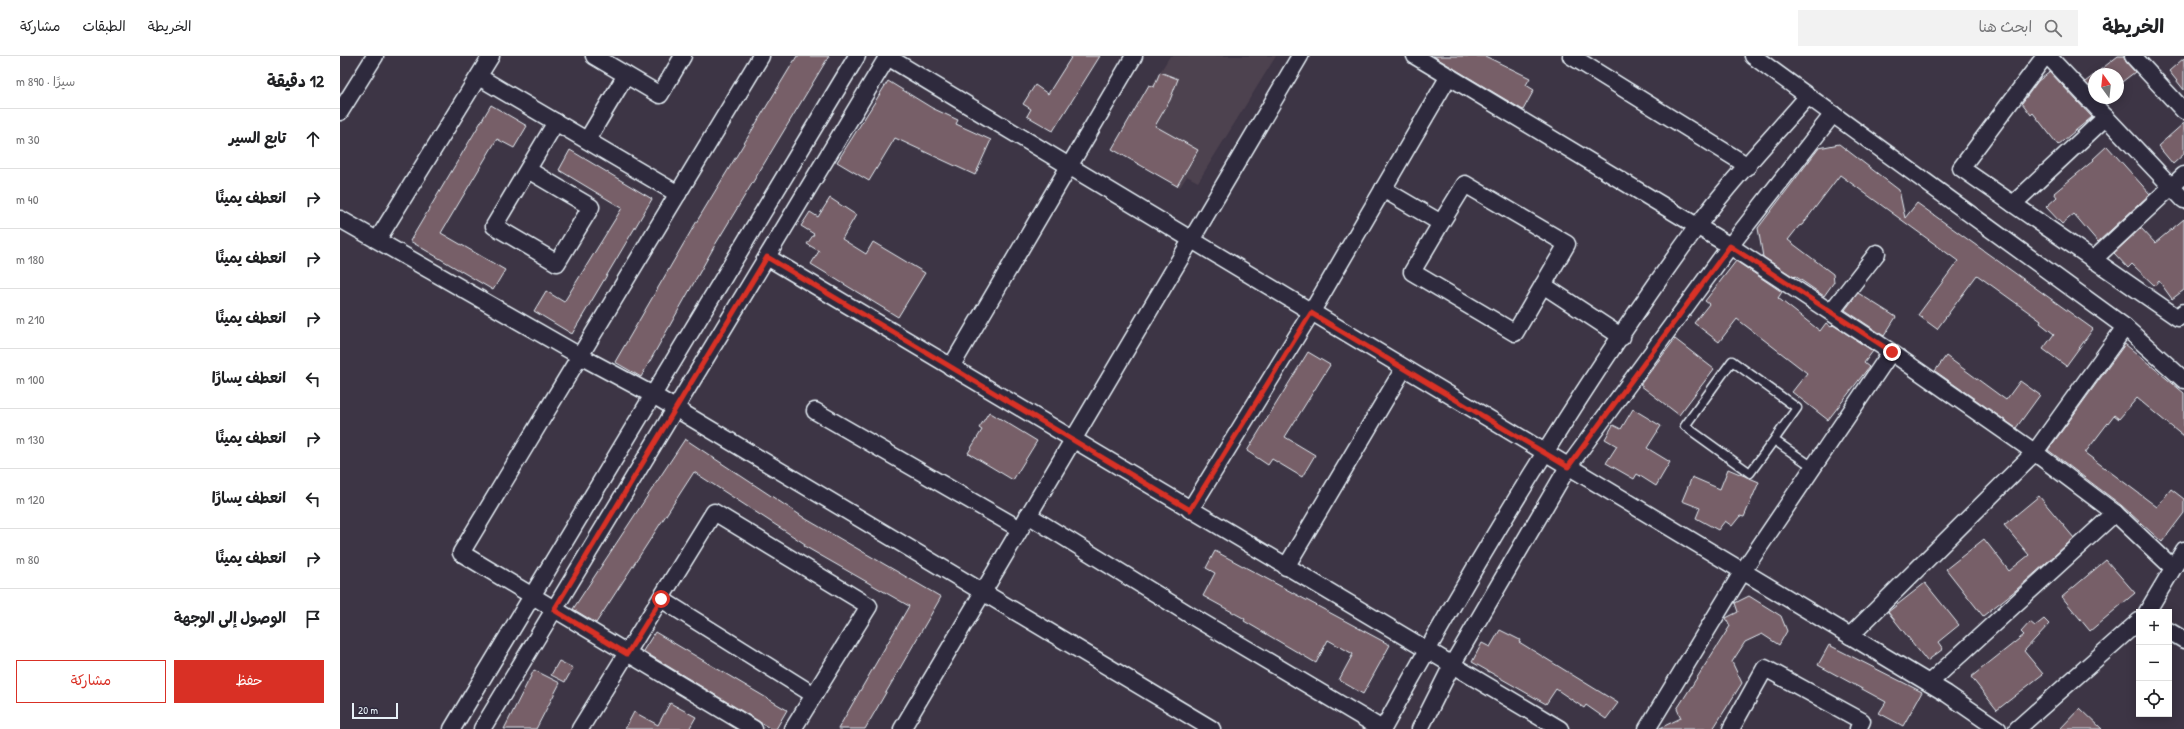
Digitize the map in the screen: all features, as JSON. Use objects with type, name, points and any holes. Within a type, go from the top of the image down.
[{"type":"street","points":[[340,112],[375,56]]},
{"type":"street","points":[[378,240],[491,56]]},
{"type":"street","points":[[594,56],[660,95],[683,56]]},
{"type":"street","points":[[754,729],[461,553],[761,56]]},
{"type":"street","points":[[452,729],[857,56]]},
{"type":"street","points":[[482,729],[887,56],[1311,313],[1929,683],[1998,729]]},
{"type":"street","points":[[951,367],[1134,56]]},
{"type":"street","points":[[902,729],[1300,56]]},
{"type":"street","points":[[1415,56],[1730,246],[1892,352],[2035,452],[2115,513],[2172,567]]},
{"type":"street","points":[[1570,56],[1748,166]]},
{"type":"street","points":[[1753,56],[2125,327],[2184,380]]},
{"type":"street","points":[[2045,56],[1961,168],[2178,318],[2184,312]]},
{"type":"street","points":[[2048,56],[2184,200]]},
{"type":"street","points":[[2133,56],[2184,111]]},
{"type":"street","points":[[587,140],[626,75]]},
{"type":"street","points":[[1190,510],[1311,313],[1450,76]]},
{"type":"street","points":[[479,77],[678,194]]},
{"type":"street","points":[[815,411],[1024,522],[1195,618],[1382,729],[1426,650],[1544,452],[1697,226],[1808,96]]},
{"type":"street","points":[[1420,729],[1452,665],[1568,467],[1730,246],[1833,114]]},
{"type":"street","points":[[2013,204],[2106,117]]},
{"type":"street","points":[[528,170],[591,207],[557,263],[494,226],[556,122]]},
{"type":"street","points":[[2093,260],[2184,175]]},
{"type":"street","points":[[1465,184],[1568,244],[1515,333],[1412,272],[1441,223],[1465,184]]},
{"type":"street","points":[[1383,189],[1441,223]]},
{"type":"street","points":[[340,219],[580,356],[653,395],[982,593],[1212,729]]},
{"type":"street","points":[[1831,312],[1877,254]]},
{"type":"street","points":[[767,257],[1072,440],[1560,729]]},
{"type":"street","points":[[1543,285],[1622,337]]},
{"type":"street","points":[[1850,636],[2035,452],[2125,327]]},
{"type":"street","points":[[1647,729],[1743,572],[1892,352]]},
{"type":"street","points":[[1286,566],[1404,368]]},
{"type":"street","points":[[580,729],[714,512],[868,606],[793,729]]},
{"type":"street","points":[[1929,683],[2115,513]]},
{"type":"street","points":[[2149,609],[2172,567],[2184,550]]},
{"type":"street","points":[[661,599],[814,695]]},
{"type":"street","points":[[2017,729],[2136,624]]},
{"type":"street","points":[[2172,633],[2184,640]]},
{"type":"street","points":[[1731,729],[1765,668],[1862,721],[1858,729]]},
{"type":"lane","points":[[1732,361],[1797,408],[1774,440],[1750,473],[1685,426],[1732,361]]},
{"type":"lane","points":[[1774,440],[1813,467]]},
{"type":"shaded area","points":[[1170,56],[1276,56],[1198,182],[1187,176],[1180,187],[1114,147]]},
{"type":"building","points":[[797,56],[829,56],[715,245],[641,377],[615,362],[691,231]]},
{"type":"building","points":[[1072,56],[1100,56],[1053,131],[1027,116],[1031,109],[1023,104],[1035,85],[1048,94]]},
{"type":"building","points":[[1433,56],[1485,56],[1530,78],[1526,85],[1534,90],[1523,110]]},
{"type":"building","points":[[2118,56],[2124,56],[2126,62],[2135,72],[2124,80],[2124,68],[2103,68]]},
{"type":"building","points":[[2184,58],[2184,90],[2169,71]]},
{"type":"building","points":[[1160,72],[1178,79],[1170,100],[1155,126],[1198,150],[1177,186],[1112,149],[1149,85],[1154,87]]},
{"type":"building","points":[[2050,72],[2092,117],[2058,145],[2033,113],[2031,115],[2022,103],[2038,81]]},
{"type":"building","points":[[888,81],[932,108],[958,120],[956,124],[991,140],[975,175],[895,138],[869,181],[837,162]]},
{"type":"building","points":[[491,105],[527,126],[514,148],[497,139],[441,233],[505,270],[493,290],[410,241]]},
{"type":"building","points":[[2184,123],[2184,154],[2173,164],[2158,146]]},
{"type":"building","points":[[1839,144],[1899,190],[1905,218],[1917,203],[2093,329],[2066,366],[2043,349],[2054,334],[2040,323],[2041,321],[1977,275],[1937,329],[1918,315],[1958,261],[1840,175],[1802,225],[1799,226],[1788,240],[1833,274],[1834,282],[1824,296],[1795,276],[1794,277],[1763,257],[1758,228],[1819,148]]},
{"type":"building","points":[[2107,146],[2150,194],[2098,242],[2074,214],[2062,224],[2046,207],[2057,197],[2054,193],[2094,160],[2093,159]]},
{"type":"building","points":[[570,150],[652,199],[572,334],[534,311],[546,291],[564,302],[622,208],[559,170]]},
{"type":"building","points":[[830,198],[856,215],[842,239],[866,254],[873,242],[925,273],[898,317],[811,264],[819,251],[807,244],[814,234],[801,226],[810,212],[818,217]]},
{"type":"building","points":[[2184,219],[2184,290],[2172,299],[2159,281],[2155,286],[2132,264],[2128,268],[2114,253],[2141,228],[2155,243]]},
{"type":"building","points":[[1736,261],[1782,292],[1778,298],[1820,331],[1826,323],[1831,327],[1833,325],[1873,351],[1864,363],[1869,367],[1828,420],[1792,392],[1807,373],[1737,319],[1719,342],[1694,323],[1709,304],[1705,301]]},
{"type":"building","points":[[1858,293],[1896,317],[1884,336],[1845,310]]},
{"type":"building","points":[[1675,339],[1714,369],[1679,415],[1640,385]]},
{"type":"building","points":[[2125,344],[2184,393],[2184,437],[2137,398],[2119,419],[2114,415],[2085,453],[2157,507],[2171,489],[2184,499],[2184,513],[2162,542],[2121,505],[2048,450]]},
{"type":"building","points":[[1308,352],[1330,365],[1285,437],[1315,455],[1302,477],[1272,459],[1268,465],[1247,451]]},
{"type":"building","points":[[1946,356],[2006,400],[2020,381],[2040,395],[2016,428],[1935,371]]},
{"type":"building","points":[[1633,409],[1661,426],[1647,448],[1670,462],[1656,486],[1637,474],[1634,479],[1606,463],[1617,446],[1605,439],[1613,425],[1621,429]]},
{"type":"building","points":[[989,412],[1037,441],[1013,480],[968,453],[982,430],[979,428]]},
{"type":"building","points":[[685,439],[806,519],[941,597],[865,729],[838,729],[909,606],[804,546],[805,544],[694,472],[596,623],[573,609]]},
{"type":"building","points":[[1728,469],[1759,482],[1744,517],[1740,516],[1732,526],[1725,521],[1718,530],[1696,518],[1700,508],[1682,501],[1692,477],[1720,489]]},
{"type":"building","points":[[2039,496],[2074,538],[2016,590],[1983,616],[1946,569],[1984,539],[2009,571],[2029,555],[2004,525]]},
{"type":"building","points":[[1215,551],[1390,645],[1363,694],[1339,680],[1353,654],[1328,640],[1316,663],[1244,621],[1245,619],[1203,596],[1215,573],[1206,568]]},
{"type":"building","points":[[2106,560],[2135,593],[2090,631],[2062,597]]},
{"type":"building","points":[[1925,583],[1959,625],[1938,642],[1943,649],[1927,661],[1888,612]]},
{"type":"building","points":[[1749,596],[1781,616],[1787,631],[1779,645],[1762,634],[1745,642],[1732,662],[1742,683],[1713,729],[1658,729],[1681,718],[1677,709],[1730,626],[1726,618],[1738,612],[1735,603]]},
{"type":"building","points":[[2044,619],[2049,624],[2024,651],[2043,674],[1997,710],[1971,677],[2024,635],[2021,632],[2030,622],[2035,626]]},
{"type":"building","points":[[1500,630],[1520,640],[1519,642],[1618,703],[1606,719],[1586,705],[1584,708],[1556,689],[1546,704],[1472,662],[1482,643],[1490,647]]},
{"type":"building","points":[[655,632],[787,710],[776,729],[771,729],[643,651]]},
{"type":"building","points":[[1829,645],[1922,692],[1903,726],[1879,713],[1886,702],[1818,665]]},
{"type":"building","points":[[559,661],[573,668],[565,682],[551,675]]},
{"type":"building","points":[[534,670],[560,683],[536,729],[504,729]]},
{"type":"building","points":[[670,703],[696,717],[689,729],[625,729],[634,712],[658,725]]},
{"type":"building","points":[[2080,708],[2102,729],[2060,729]]},
{"type":"route","points":[[661,599],[627,654],[554,610],[767,257],[1190,510],[1311,313],[1568,467],[1730,246],[1892,352]]}]
